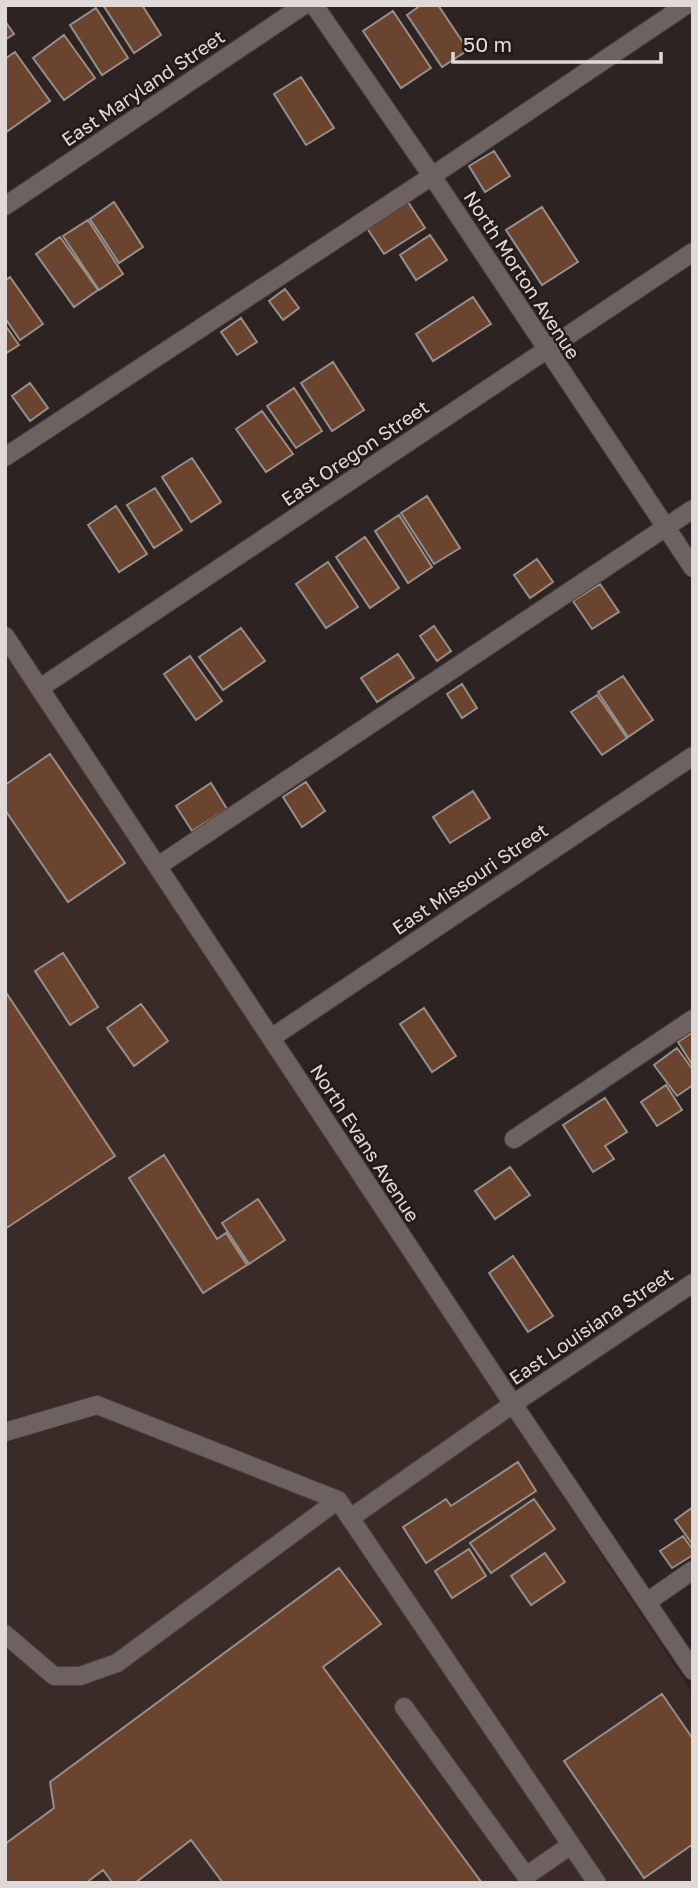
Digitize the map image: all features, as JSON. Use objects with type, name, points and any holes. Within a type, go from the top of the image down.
[{"type":"street","name":"East Maryland Street","points":[[5,206],[304,5]]},
{"type":"street","name":"North Morton Avenue","points":[[314,5],[432,176],[693,568]]},
{"type":"street","points":[[5,457],[686,5]]},
{"type":"street","name":"East Oregon Street","points":[[40,688],[693,252]]},
{"type":"street","points":[[158,866],[693,509]]},
{"type":"street","name":"North Evans Avenue","points":[[5,636],[693,1671]]},
{"type":"street","name":"East Missouri Street","points":[[271,1038],[693,756]]},
{"type":"street","points":[[514,1139],[693,1019]]},
{"type":"street","name":"East Louisiana Street","points":[[352,1517],[693,1283]]},
{"type":"street","points":[[5,1432],[97,1405],[338,1500],[597,1883]]},
{"type":"street","points":[[5,1634],[54,1676],[80,1676],[117,1663],[338,1500]]},
{"type":"street","points":[[647,1602],[693,1570]]},
{"type":"street","points":[[404,1707],[526,1876],[571,1844]]},
{"type":"shaded area","points":[[5,647],[693,1694],[693,1883],[5,1883]]},
{"type":"building","points":[[103,5],[142,5],[161,35],[134,53]]},
{"type":"building","points":[[421,5],[438,5],[468,50],[442,67],[407,15]]},
{"type":"building","points":[[96,8],[128,58],[102,75],[70,25]]},
{"type":"building","points":[[393,11],[431,68],[401,88],[363,31]]},
{"type":"building","points":[[5,21],[14,34],[5,40]]},
{"type":"building","points":[[64,35],[95,78],[64,100],[33,58]]},
{"type":"building","points":[[15,52],[50,101],[5,133],[5,59]]},
{"type":"building","points":[[301,77],[334,128],[306,145],[274,94]]},
{"type":"building","points":[[494,151],[510,176],[485,192],[469,166]]},
{"type":"building","points":[[114,202],[143,247],[119,263],[90,219]]},
{"type":"building","points":[[408,202],[425,228],[384,254],[367,228]]},
{"type":"building","points":[[542,207],[578,262],[542,285],[506,230]]},
{"type":"building","points":[[88,220],[123,274],[99,290],[63,236]]},
{"type":"building","points":[[430,235],[447,260],[416,280],[400,255]]},
{"type":"building","points":[[60,237],[98,290],[74,307],[36,254]]},
{"type":"building","points":[[10,277],[43,324],[20,340],[5,318],[5,281]]},
{"type":"building","points":[[285,289],[299,308],[283,320],[269,301]]},
{"type":"building","points":[[473,297],[491,324],[433,361],[416,334]]},
{"type":"building","points":[[241,318],[257,342],[237,355],[221,332]]},
{"type":"building","points":[[5,325],[19,345],[5,354]]},
{"type":"building","points":[[333,362],[364,410],[332,431],[301,383]]},
{"type":"building","points":[[30,383],[48,408],[30,421],[12,396]]},
{"type":"building","points":[[294,388],[322,431],[296,448],[267,406]]},
{"type":"building","points":[[262,411],[293,454],[266,472],[236,429]]},
{"type":"building","points":[[192,458],[221,502],[191,522],[162,477]]},
{"type":"building","points":[[155,488],[182,530],[154,548],[127,505]]},
{"type":"building","points":[[427,496],[460,548],[434,564],[401,513]]},
{"type":"building","points":[[116,506],[147,554],[119,572],[88,525]]},
{"type":"building","points":[[399,515],[432,567],[408,583],[375,531]]},
{"type":"building","points":[[365,537],[399,588],[370,608],[336,557]]},
{"type":"building","points":[[537,559],[553,582],[530,598],[514,575]]},
{"type":"building","points":[[328,562],[358,607],[326,628],[296,584]]},
{"type":"building","points":[[600,584],[619,612],[592,629],[573,601]]},
{"type":"building","points":[[434,626],[451,651],[437,661],[420,636]]},
{"type":"building","points":[[241,628],[265,661],[223,690],[199,657]]},
{"type":"building","points":[[398,654],[414,678],[377,702],[361,678]]},
{"type":"building","points":[[190,656],[222,701],[196,720],[164,674]]},
{"type":"building","points":[[623,676],[653,720],[628,737],[598,692]]},
{"type":"building","points":[[462,684],[477,708],[462,718],[447,694]]},
{"type":"building","points":[[597,695],[627,738],[602,755],[571,712]]},
{"type":"building","points":[[50,754],[125,863],[68,902],[5,810],[5,785]]},
{"type":"building","points":[[306,782],[325,811],[302,827],[283,797]]},
{"type":"building","points":[[211,783],[227,809],[192,831],[176,806]]},
{"type":"building","points":[[473,791],[490,818],[450,843],[433,817]]},
{"type":"building","points":[[63,953],[98,1007],[70,1025],[35,971]]},
{"type":"building","points":[[5,991],[115,1156],[5,1229]]},
{"type":"building","points":[[141,1004],[168,1041],[134,1066],[107,1028]]},
{"type":"building","points":[[424,1008],[456,1056],[432,1072],[400,1024]]},
{"type":"building","points":[[693,1032],[693,1066],[678,1042]]},
{"type":"building","points":[[677,1048],[693,1070],[693,1085],[677,1096],[654,1065]]},
{"type":"building","points":[[666,1085],[682,1110],[657,1126],[641,1102]]},
{"type":"building","points":[[605,1098],[627,1132],[605,1146],[614,1159],[593,1172],[563,1125]]},
{"type":"building","points":[[164,1155],[217,1239],[226,1233],[247,1265],[203,1293],[129,1178]]},
{"type":"building","points":[[510,1167],[530,1195],[495,1219],[475,1191]]},
{"type":"building","points":[[258,1199],[285,1240],[249,1264],[222,1223]]},
{"type":"building","points":[[513,1256],[553,1316],[528,1332],[489,1273]]},
{"type":"building","points":[[518,1462],[536,1491],[426,1563],[403,1527],[446,1499],[451,1506]]},
{"type":"building","points":[[534,1499],[555,1529],[491,1573],[470,1543]]},
{"type":"building","points":[[693,1507],[693,1545],[675,1520]]},
{"type":"building","points":[[683,1536],[693,1550],[693,1555],[672,1568],[660,1551]]},
{"type":"building","points":[[469,1549],[486,1576],[452,1598],[435,1571]]},
{"type":"building","points":[[545,1553],[565,1582],[531,1605],[511,1576]]},
{"type":"building","points":[[339,1568],[381,1624],[323,1667],[482,1883],[223,1883],[191,1840],[135,1883],[113,1883],[103,1870],[86,1883],[5,1883],[5,1844],[54,1808],[50,1782]]},
{"type":"building","points":[[662,1694],[693,1739],[693,1844],[644,1878],[564,1761]]}]
